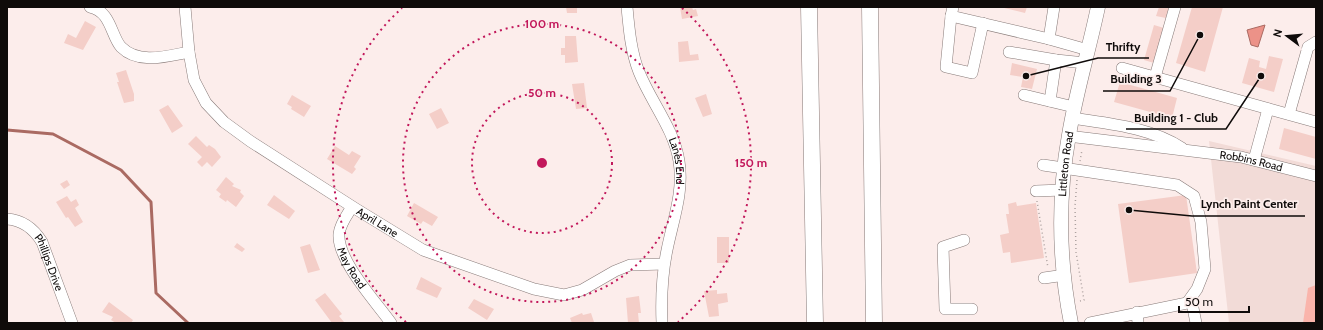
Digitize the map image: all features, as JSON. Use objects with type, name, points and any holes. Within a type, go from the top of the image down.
[{"type":"highway","points":[[809,7],[815,323]]},
{"type":"highway","points":[[870,7],[874,323]]},
{"type":"main road","name":"Littleton Road","points":[[1071,323],[1067,304],[1062,235],[1063,190],[1071,170],[1068,136],[1098,7]]},
{"type":"street","points":[[90,7],[94,8],[104,16],[121,46],[132,53],[144,57],[159,58],[189,52]]},
{"type":"street","name":"April Lane","points":[[185,7],[189,52],[194,80],[206,103],[224,122],[250,141],[401,238],[434,255],[534,289],[554,294],[564,294],[582,290],[615,271],[630,265],[664,264]]},
{"type":"street","name":"Lanes End","points":[[627,7],[629,29],[639,72],[671,135],[679,160],[679,198],[664,264],[662,323]]},
{"type":"street","points":[[1049,39],[1054,7]]},
{"type":"street","points":[[1155,77],[1175,7]]},
{"type":"street","points":[[982,23],[972,73],[946,67],[952,11],[982,23],[1049,39],[1086,56]]},
{"type":"street","points":[[1289,114],[1308,47],[1316,42]]},
{"type":"street","points":[[1009,52],[1056,60],[1086,56]]},
{"type":"street","points":[[1050,101],[1056,60]]},
{"type":"street","points":[[1122,68],[1316,122]]},
{"type":"street","name":"Robbins Road","points":[[1024,95],[1050,101],[1073,112],[1131,127],[1174,143],[1186,151]]},
{"type":"street","points":[[1254,160],[1268,109]]},
{"type":"street","name":"Robbins Road","points":[[1068,136],[1254,160],[1316,176]]},
{"type":"street","points":[[1043,165],[1177,185],[1194,196],[1201,222],[1205,269],[1197,289],[1191,298],[1187,302],[1138,318],[1090,323]]},
{"type":"street","points":[[1036,191],[1063,190]]},
{"type":"street","name":"May Road","points":[[352,207],[340,227],[340,248],[350,268],[391,323]]},
{"type":"street","name":"Phillips Drive","points":[[7,219],[24,224],[40,238],[72,323]]},
{"type":"street","points":[[964,240],[943,247],[945,309],[972,308]]},
{"type":"street","points":[[1046,278],[1065,275]]},
{"type":"street","points":[[1191,298],[1196,323]]},
{"type":"path","points":[[1067,304],[1084,300],[1076,252],[1075,206],[1071,170],[1082,150]]},
{"type":"path","points":[[1036,191],[1046,278]]},
{"type":"shaded area","points":[[1265,25],[1258,47],[1251,45],[1247,30]]},
{"type":"shaded area","points":[[1209,141],[1316,166],[1316,323],[1229,323]]},
{"type":"shaded area","points":[[1316,285],[1316,323],[1303,323],[1308,288]]},
{"type":"building","points":[[566,7],[577,7],[577,13],[567,13]]},
{"type":"building","points":[[680,7],[692,7],[693,10],[696,9],[698,16],[682,19]]},
{"type":"building","points":[[1000,7],[1027,7],[1025,13]]},
{"type":"building","points":[[1159,7],[1169,7],[1166,18],[1156,16]]},
{"type":"building","points":[[1192,7],[1223,7],[1205,72],[1176,63]]},
{"type":"building","points":[[85,21],[96,27],[83,50],[64,43],[68,34],[76,38]]},
{"type":"building","points":[[1154,25],[1164,28],[1154,63],[1144,60]]},
{"type":"building","points":[[565,36],[576,36],[578,62],[565,63],[565,55],[561,55],[561,48],[565,48]]},
{"type":"building","points":[[688,41],[690,55],[698,54],[699,60],[679,62],[678,42]]},
{"type":"building","points":[[1269,56],[1283,59],[1274,92],[1242,83],[1249,58],[1260,61],[1259,67],[1266,69]]},
{"type":"building","points":[[1012,63],[1037,69],[1032,89],[1021,87],[1023,77],[1010,75]]},
{"type":"building","points":[[126,70],[134,94],[134,101],[124,103],[117,82],[119,82],[116,73]]},
{"type":"building","points":[[1120,82],[1177,98],[1172,118],[1114,102]]},
{"type":"building","points":[[584,83],[587,108],[576,109],[572,84]]},
{"type":"building","points":[[706,94],[712,114],[703,117],[695,98]]},
{"type":"building","points":[[292,95],[311,106],[304,117],[291,109],[292,107],[287,104]]},
{"type":"building","points":[[168,105],[183,126],[172,133],[159,110]]},
{"type":"building","points":[[441,108],[449,123],[437,129],[429,114]]},
{"type":"building","points":[[1284,128],[1316,137],[1316,159],[1279,149]]},
{"type":"building","points":[[196,136],[207,147],[209,145],[215,149],[221,157],[212,167],[207,162],[202,167],[197,162],[202,157],[188,144]]},
{"type":"building","points":[[335,146],[349,155],[352,151],[361,156],[354,167],[356,169],[352,174],[327,159]]},
{"type":"building","points":[[226,177],[234,184],[232,186],[241,190],[240,192],[244,196],[236,207],[227,200],[226,202],[219,197],[221,194],[216,190]]},
{"type":"building","points":[[67,180],[70,185],[64,189],[60,184]]},
{"type":"building","points":[[274,195],[295,211],[289,219],[267,205]]},
{"type":"building","points":[[1186,195],[1197,273],[1129,283],[1118,204]]},
{"type":"building","points":[[67,196],[71,202],[76,199],[79,205],[75,208],[83,222],[75,227],[68,217],[66,218],[56,202]]},
{"type":"building","points":[[1016,202],[1017,206],[1036,203],[1044,258],[1011,263],[1010,252],[1003,253],[1000,235],[1009,233],[1006,214],[1009,214],[1008,204]]},
{"type":"building","points":[[414,203],[438,217],[432,226],[423,221],[421,224],[407,216]]},
{"type":"building","points":[[717,237],[729,237],[729,263],[717,263]]},
{"type":"building","points":[[237,243],[245,249],[242,252],[234,247]]},
{"type":"building","points":[[310,244],[320,270],[308,273],[300,247]]},
{"type":"building","points":[[421,277],[442,288],[437,298],[416,289]]},
{"type":"building","points":[[717,290],[717,294],[727,293],[728,302],[718,304],[719,316],[709,317],[704,291]]},
{"type":"building","points":[[325,293],[342,314],[339,316],[344,322],[343,323],[332,323],[315,300]]},
{"type":"building","points":[[639,296],[641,313],[638,313],[639,323],[628,323],[626,298]]},
{"type":"building","points":[[474,299],[494,309],[487,320],[468,308]]},
{"type":"building","points":[[109,302],[133,320],[131,323],[116,323],[111,320],[113,317],[102,312]]},
{"type":"building","points":[[582,313],[583,315],[591,313],[594,322],[572,323],[570,318]]},
{"type":"waterway","points":[[7,130],[53,134],[121,170],[151,202],[156,293],[188,323]]},
{"type":"place","name":"Building 3","points":[[1200,35]]},
{"type":"place","name":"Thrifty","points":[[1026,76]]},
{"type":"place","name":"Building 1 - Club","points":[[1261,76]]},
{"type":"place","name":"Lynch Paint Center","points":[[1129,210]]}]
